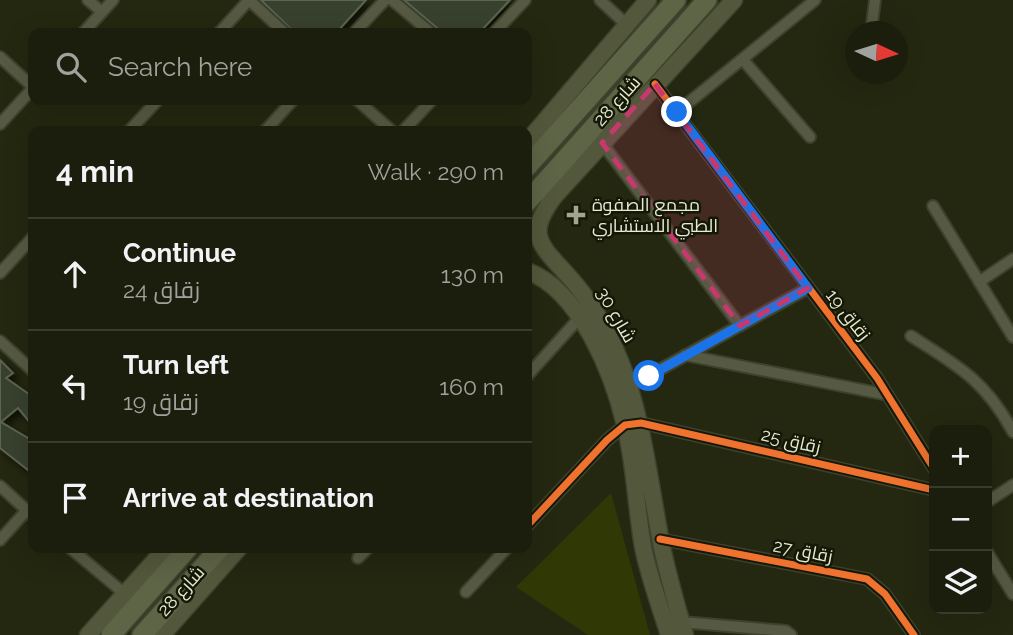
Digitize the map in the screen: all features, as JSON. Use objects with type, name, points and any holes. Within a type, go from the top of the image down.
[{"type":"highway","name":"شارع 28","points":[[532,159],[553,124],[676,0]]},
{"type":"highway","name":"شارع 28","points":[[532,198],[589,149],[676,34],[708,0]]},
{"type":"highway","points":[[658,20],[676,34]]},
{"type":"highway","name":"شارع 28","points":[[111,635],[184,553]]},
{"type":"highway","name":"شارع 28","points":[[142,635],[216,553]]},
{"type":"main road","points":[[532,139],[553,124],[648,0]]},
{"type":"main road","points":[[532,221],[589,149],[734,0]]},
{"type":"main road","name":"شارع 30","points":[[556,194],[539,218],[537,234],[546,252],[592,306],[630,386],[644,550],[669,635]]},
{"type":"main road","name":"شارع 30","points":[[532,274],[557,289],[579,318],[633,424],[683,629]]},
{"type":"main road","points":[[88,635],[162,553]]},
{"type":"main road","points":[[162,635],[235,553]]},
{"type":"street","points":[[89,0],[102,12]]},
{"type":"street","points":[[88,28],[113,0]]},
{"type":"street","points":[[224,28],[249,0],[280,28]]},
{"type":"street","points":[[359,28],[385,0]]},
{"type":"street","points":[[393,0],[424,28]]},
{"type":"street","points":[[499,28],[525,0]]},
{"type":"street","points":[[600,0],[627,25]]},
{"type":"street","points":[[677,112],[744,61],[815,0]]},
{"type":"street","points":[[872,21],[875,0]]},
{"type":"street","points":[[0,57],[28,82]]},
{"type":"street","points":[[744,61],[810,137]]},
{"type":"street","name":"زقاق 19","points":[[655,84],[888,395],[929,461]]},
{"type":"street","points":[[0,124],[28,93]]},
{"type":"street","points":[[134,126],[153,105]]},
{"type":"street","points":[[270,126],[288,105]]},
{"type":"street","points":[[363,105],[386,126]]},
{"type":"street","points":[[408,126],[427,105]]},
{"type":"street","points":[[589,149],[740,326]]},
{"type":"street","points":[[933,206],[1013,337]]},
{"type":"street","points":[[0,273],[28,242]]},
{"type":"street","points":[[979,282],[1013,259]]},
{"type":"street","points":[[630,386],[808,288]]},
{"type":"street","points":[[532,370],[592,306]]},
{"type":"street","points":[[911,335],[971,374],[987,390],[1013,432]]},
{"type":"street","points":[[0,341],[28,366]]},
{"type":"street","points":[[685,355],[888,395]]},
{"type":"street","points":[[532,521],[604,443],[633,424]]},
{"type":"street","name":"زقاق 25","points":[[633,424],[929,489]]},
{"type":"street","points":[[992,499],[1013,485]]},
{"type":"street","points":[[0,486],[28,511]]},
{"type":"street","points":[[0,540],[28,515]]},
{"type":"street","name":"زقاق 27","points":[[660,539],[867,579],[885,594],[914,635]]},
{"type":"street","points":[[77,553],[125,594]]},
{"type":"street","points":[[358,558],[363,553]]},
{"type":"street","points":[[466,592],[502,553]]},
{"type":"street","points":[[992,560],[1013,594]]},
{"type":"street","points":[[683,629],[786,631],[792,635]]},
{"type":"highlighted area","points":[[655,84],[808,288],[740,326],[602,143]]},
{"type":"shaded area","points":[[611,493],[650,635],[588,635],[516,587]]},
{"type":"building","points":[[261,0],[366,0],[341,28],[290,28]]},
{"type":"building","points":[[404,0],[510,0],[484,28],[437,28]]},
{"type":"building","points":[[0,360],[13,373],[6,378],[28,393],[28,420],[18,408],[1,422],[28,438],[28,470],[0,448]]},
{"type":"cycle path","points":[[655,84],[877,378],[929,461]]},
{"type":"cycle path","points":[[532,521],[607,440],[625,425],[641,423],[929,489]]},
{"type":"cycle path","points":[[660,539],[867,579],[885,594],[914,635]]},
{"type":"place","name":"مجمع الصفوة الطبي الاستشاري","points":[[576,215]]},
{"type":"route","points":[[649,376],[808,288],[677,112]]}]
